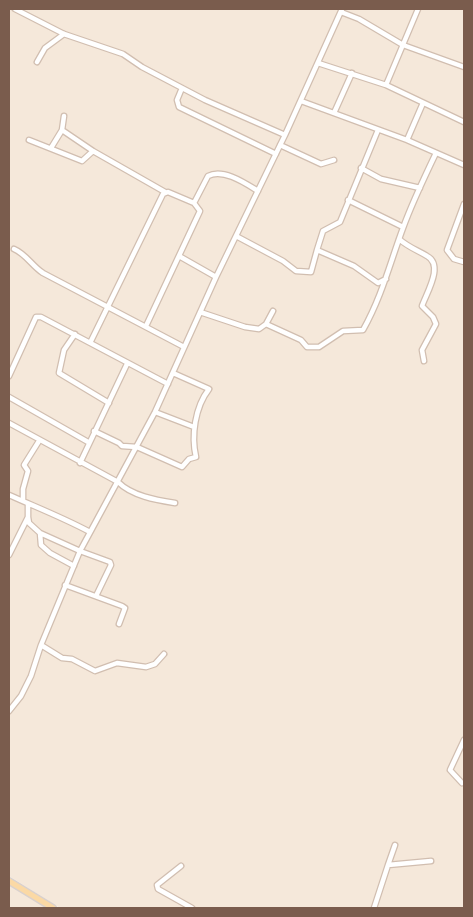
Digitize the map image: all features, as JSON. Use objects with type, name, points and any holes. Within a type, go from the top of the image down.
[{"type":"main road","points":[[9,881],[53,908]]},
{"type":"street","points":[[15,9],[64,34],[123,54],[142,67],[182,88],[285,135]]},
{"type":"street","points":[[386,85],[418,9]]},
{"type":"street","points":[[9,711],[21,696],[31,676],[41,645],[80,551],[137,447],[168,384],[216,277],[280,146],[342,10],[403,45],[464,67]]},
{"type":"street","points":[[37,62],[45,48],[64,34]]},
{"type":"street","points":[[318,63],[386,85],[464,122]]},
{"type":"street","points":[[334,113],[352,73]]},
{"type":"street","points":[[182,88],[177,100],[180,107],[276,154]]},
{"type":"street","points":[[301,101],[407,140],[464,165]]},
{"type":"street","points":[[407,140],[423,102]]},
{"type":"street","points":[[51,148],[62,130],[64,116]]},
{"type":"street","points":[[62,130],[93,151],[165,192],[194,203],[200,211],[146,326]]},
{"type":"street","points":[[236,236],[283,261],[296,271],[311,272],[323,231],[340,222],[378,130]]},
{"type":"street","points":[[29,140],[82,161],[93,151]]},
{"type":"street","points":[[280,146],[321,164],[334,160]]},
{"type":"street","points":[[266,324],[301,340],[307,347],[319,347],[343,331],[363,330],[375,310],[403,227],[436,153]]},
{"type":"street","points":[[361,168],[381,179],[420,188]]},
{"type":"street","points":[[194,203],[208,176],[212,173],[226,175],[258,191]]},
{"type":"street","points":[[91,342],[165,192]]},
{"type":"street","points":[[348,200],[403,227]]},
{"type":"street","points":[[464,204],[447,250],[454,259],[464,262]]},
{"type":"street","points":[[399,239],[407,247],[429,256],[434,265],[435,276],[429,284],[422,306],[434,317],[436,324],[422,350],[424,361]]},
{"type":"street","points":[[14,249],[22,252],[32,266],[43,273],[184,347]]},
{"type":"street","points":[[317,250],[354,266],[378,283],[387,279]]},
{"type":"street","points":[[178,256],[216,277]]},
{"type":"street","points":[[200,312],[245,328],[259,330],[266,324],[273,311]]},
{"type":"street","points":[[9,376],[36,317],[41,317],[168,384]]},
{"type":"street","points":[[75,334],[64,350],[60,373],[109,403]]},
{"type":"street","points":[[80,463],[88,442],[127,364]]},
{"type":"street","points":[[94,431],[122,446],[137,447],[182,467],[189,459],[196,456],[192,446],[194,427],[202,398],[209,389],[173,373]]},
{"type":"street","points":[[9,397],[88,442]]},
{"type":"street","points":[[154,412],[194,427]]},
{"type":"street","points":[[9,423],[39,441],[118,482],[126,490],[157,500],[175,503]]},
{"type":"street","points":[[39,441],[24,465],[28,471],[23,489],[29,523],[40,533],[110,562],[111,565],[96,596]]},
{"type":"street","points":[[9,496],[50,515],[63,518],[90,532]]},
{"type":"street","points":[[9,555],[28,517]]},
{"type":"street","points":[[40,533],[41,546],[74,566]]},
{"type":"street","points":[[65,585],[125,608],[119,624]]},
{"type":"street","points":[[41,645],[62,658],[72,660],[95,671],[117,663],[146,667],[155,664],[164,654]]},
{"type":"street","points":[[462,783],[450,770],[464,740]]},
{"type":"street","points":[[374,908],[395,845]]},
{"type":"street","points":[[388,865],[431,861]]},
{"type":"street","points":[[181,866],[157,885],[158,889],[192,908]]},
{"type":"shaded area","points":[[9,9],[464,9],[464,908],[60,908],[9,876]]},
{"type":"shaded area","points":[[9,883],[45,906],[49,908],[9,908]]}]
